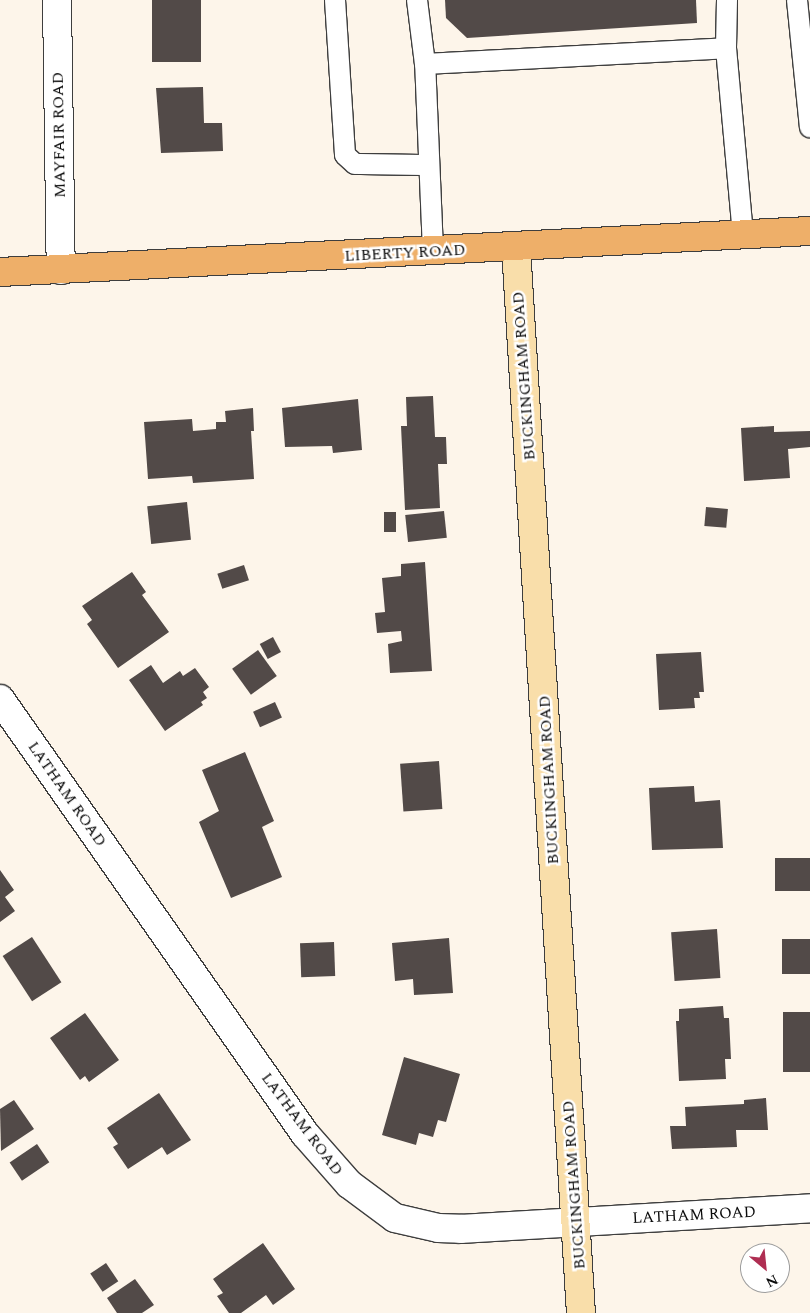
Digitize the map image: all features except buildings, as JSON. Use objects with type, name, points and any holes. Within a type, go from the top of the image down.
[{"type":"main road","name":"LIBERTY ROAD","points":[[0,272],[516,248],[810,231]]},
{"type":"street","name":"MAYFAIR ROAD","points":[[56,0],[61,270]]},
{"type":"street","name":"BUCKINGHAM ROAD","points":[[516,248],[581,1313]]},
{"type":"street","name":"LATHAM ROAD","points":[[0,699],[305,1134],[348,1184],[394,1218],[429,1227],[461,1229],[810,1208]]},
{"type":"lane","points":[[335,0],[345,155],[355,164],[428,165]]},
{"type":"lane","points":[[418,0],[425,64],[433,251]]},
{"type":"lane","points":[[727,0],[726,48],[743,235]]},
{"type":"lane","points":[[797,0],[810,127]]},
{"type":"lane","points":[[425,64],[726,48]]}]
